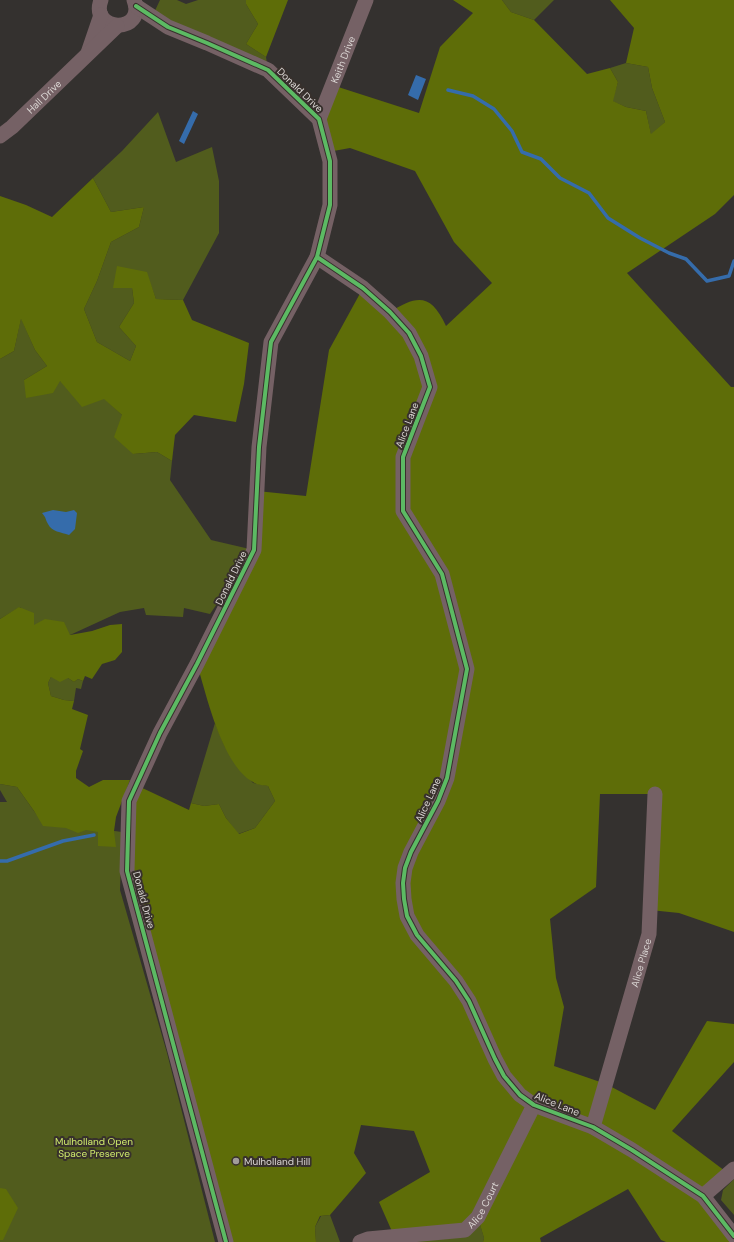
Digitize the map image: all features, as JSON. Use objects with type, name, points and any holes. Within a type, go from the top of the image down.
[{"type":"street","name":"Keith Drive","points":[[319,119],[366,0]]},
{"type":"street","name":"Donald Drive","points":[[135,3],[168,27],[268,70],[319,119],[330,161],[330,205],[317,257],[271,342],[259,447],[254,550],[197,664],[160,733],[129,801],[127,871],[226,1242]]},
{"type":"street","name":"Hall Drive","points":[[0,136],[12,128],[86,56],[122,25],[131,20],[136,13],[135,3]]},
{"type":"street","name":"Hall Drive","points":[[86,56],[101,7]]},
{"type":"street","points":[[101,7],[106,22],[122,25]]},
{"type":"street","name":"Donald Drive","points":[[122,25],[168,27]]},
{"type":"street","name":"Alice Lane","points":[[317,257],[363,288],[390,312],[409,333],[421,356],[430,387],[403,457],[403,511],[442,574],[467,669],[447,778],[438,801],[411,852],[405,868],[403,883],[407,916],[417,935],[456,981],[470,1001],[504,1076],[520,1095],[534,1105],[593,1127],[632,1150],[703,1196],[734,1236]]},
{"type":"street","name":"Alice Place","points":[[593,1127],[649,934],[655,794]]},
{"type":"street","name":"Alice Court","points":[[360,1242],[368,1239],[465,1230],[478,1217],[534,1105]]},
{"type":"street","points":[[703,1196],[734,1169]]},
{"type":"green space","points":[[160,0],[177,0],[186,4],[198,0],[246,0],[246,4],[258,24],[246,44],[266,57],[268,70],[152,17]]},
{"type":"green space","points":[[246,0],[288,0],[266,57],[246,44],[258,24],[246,4]]},
{"type":"green space","points":[[453,0],[502,0],[511,12],[534,20],[587,74],[610,68],[618,82],[613,101],[626,107],[646,111],[651,134],[665,122],[652,88],[648,67],[626,63],[634,28],[610,0],[734,0],[734,195],[715,214],[627,273],[731,387],[734,387],[734,932],[679,913],[650,910],[655,794],[600,794],[596,887],[550,919],[556,978],[564,1007],[554,1066],[606,1084],[655,1110],[707,1021],[734,1024],[734,1062],[672,1131],[729,1174],[703,1197],[734,1242],[666,1242],[661,1240],[628,1189],[540,1238],[541,1242],[483,1242],[484,1238],[478,1218],[465,1230],[394,1236],[379,1202],[430,1172],[414,1131],[361,1125],[354,1153],[366,1173],[330,1215],[320,1216],[315,1227],[316,1242],[226,1242],[128,857],[136,785],[189,810],[191,803],[204,806],[219,804],[226,818],[239,834],[255,828],[275,801],[268,786],[253,782],[242,773],[224,746],[211,711],[197,664],[254,550],[257,491],[306,496],[329,350],[363,288],[390,312],[408,302],[416,300],[422,300],[429,303],[435,308],[446,326],[492,283],[454,242],[415,171],[350,148],[328,152],[319,119],[332,85],[419,113],[440,47],[473,13]]},
{"type":"green space","points":[[502,0],[554,0],[534,20],[511,12]]},
{"type":"green space","points":[[626,63],[648,67],[652,88],[665,122],[651,135],[646,111],[626,107],[612,101],[618,82],[610,68]]},
{"type":"green space","points":[[158,112],[176,162],[212,147],[219,181],[219,233],[183,300],[156,299],[146,272],[132,288],[134,303],[119,327],[136,346],[130,361],[97,342],[84,309],[97,281],[111,242],[139,227],[144,207],[111,212],[93,178],[122,151]]},
{"type":"green space","points":[[93,178],[111,212],[144,207],[139,227],[111,242],[97,281],[84,309],[97,342],[130,361],[136,346],[119,327],[134,303],[132,288],[113,288],[117,266],[147,272],[156,299],[183,300],[192,320],[249,343],[244,384],[236,422],[194,415],[175,435],[172,461],[157,452],[133,454],[114,437],[122,415],[104,399],[82,407],[60,381],[53,393],[26,398],[24,380],[47,366],[35,350],[21,319],[14,351],[0,359],[0,196],[26,205],[52,217]]},
{"type":"green space","points":[[21,318],[35,350],[47,366],[24,380],[60,381],[104,398],[122,415],[133,454],[157,452],[172,461],[170,480],[211,540],[254,550],[210,614],[184,608],[183,617],[146,615],[144,608],[120,612],[70,635],[34,625],[20,607],[0,619],[0,359],[14,351]]},
{"type":"green space","points":[[19,607],[34,613],[34,625],[45,619],[64,622],[70,635],[92,631],[110,625],[122,624],[122,652],[115,660],[102,664],[92,679],[85,676],[83,681],[78,679],[74,682],[68,678],[60,682],[51,677],[48,683],[51,696],[74,701],[72,709],[88,715],[80,749],[83,751],[76,771],[76,778],[89,787],[103,780],[130,780],[116,817],[114,831],[116,847],[98,846],[98,832],[86,830],[78,833],[66,828],[43,826],[17,787],[0,784],[0,619]]},
{"type":"green space","points":[[51,677],[68,678],[74,682],[78,679],[83,681],[81,689],[76,688],[74,701],[51,696],[48,683]]},
{"type":"green space","points":[[215,723],[225,747],[253,783],[268,786],[275,801],[255,828],[238,834],[226,818],[219,804],[204,806],[191,803]]},
{"type":"green space","name":"Mulholland Open Space Preserve","points":[[0,784],[17,787],[41,821],[122,832],[120,890],[167,1053],[215,1242],[0,1242],[0,802],[7,802],[0,790]]},
{"type":"green space","points":[[734,1179],[734,1215],[721,1200],[723,1190]]},
{"type":"green space","points":[[0,1188],[6,1189],[18,1208],[3,1240],[0,1240]]},
{"type":"green space","points":[[330,1215],[340,1242],[316,1242],[315,1227],[321,1216]]},
{"type":"green space","points":[[478,1217],[484,1238],[483,1242],[371,1242]]},
{"type":"water","points":[[416,75],[426,79],[418,100],[408,95]]},
{"type":"water","points":[[193,111],[198,114],[184,144],[179,141]]},
{"type":"water","points":[[53,510],[66,512],[74,510],[77,513],[75,529],[69,535],[54,530],[48,524],[42,513]]},
{"type":"waterway","points":[[448,90],[473,96],[494,109],[512,131],[522,152],[541,159],[560,178],[589,193],[608,218],[640,238],[669,253],[686,259],[707,281],[729,276],[734,261]]},
{"type":"waterway","points":[[0,861],[7,861],[63,841],[94,835]]},
{"type":"cycle path","points":[[136,6],[168,27],[268,70],[319,119],[330,161],[330,205],[317,257],[271,342],[259,447],[254,550],[197,664],[160,733],[129,801],[127,871],[226,1242]]},
{"type":"cycle path","points":[[317,257],[363,288],[390,312],[409,333],[421,356],[430,387],[403,457],[403,511],[442,574],[467,669],[447,778],[438,801],[411,852],[405,868],[403,883],[407,916],[417,935],[456,981],[469,1001],[504,1076],[520,1095],[534,1105],[593,1127],[632,1150],[703,1196],[734,1236]]},
{"type":"place","name":"Mulholland Hill","points":[[236,1161]]}]
